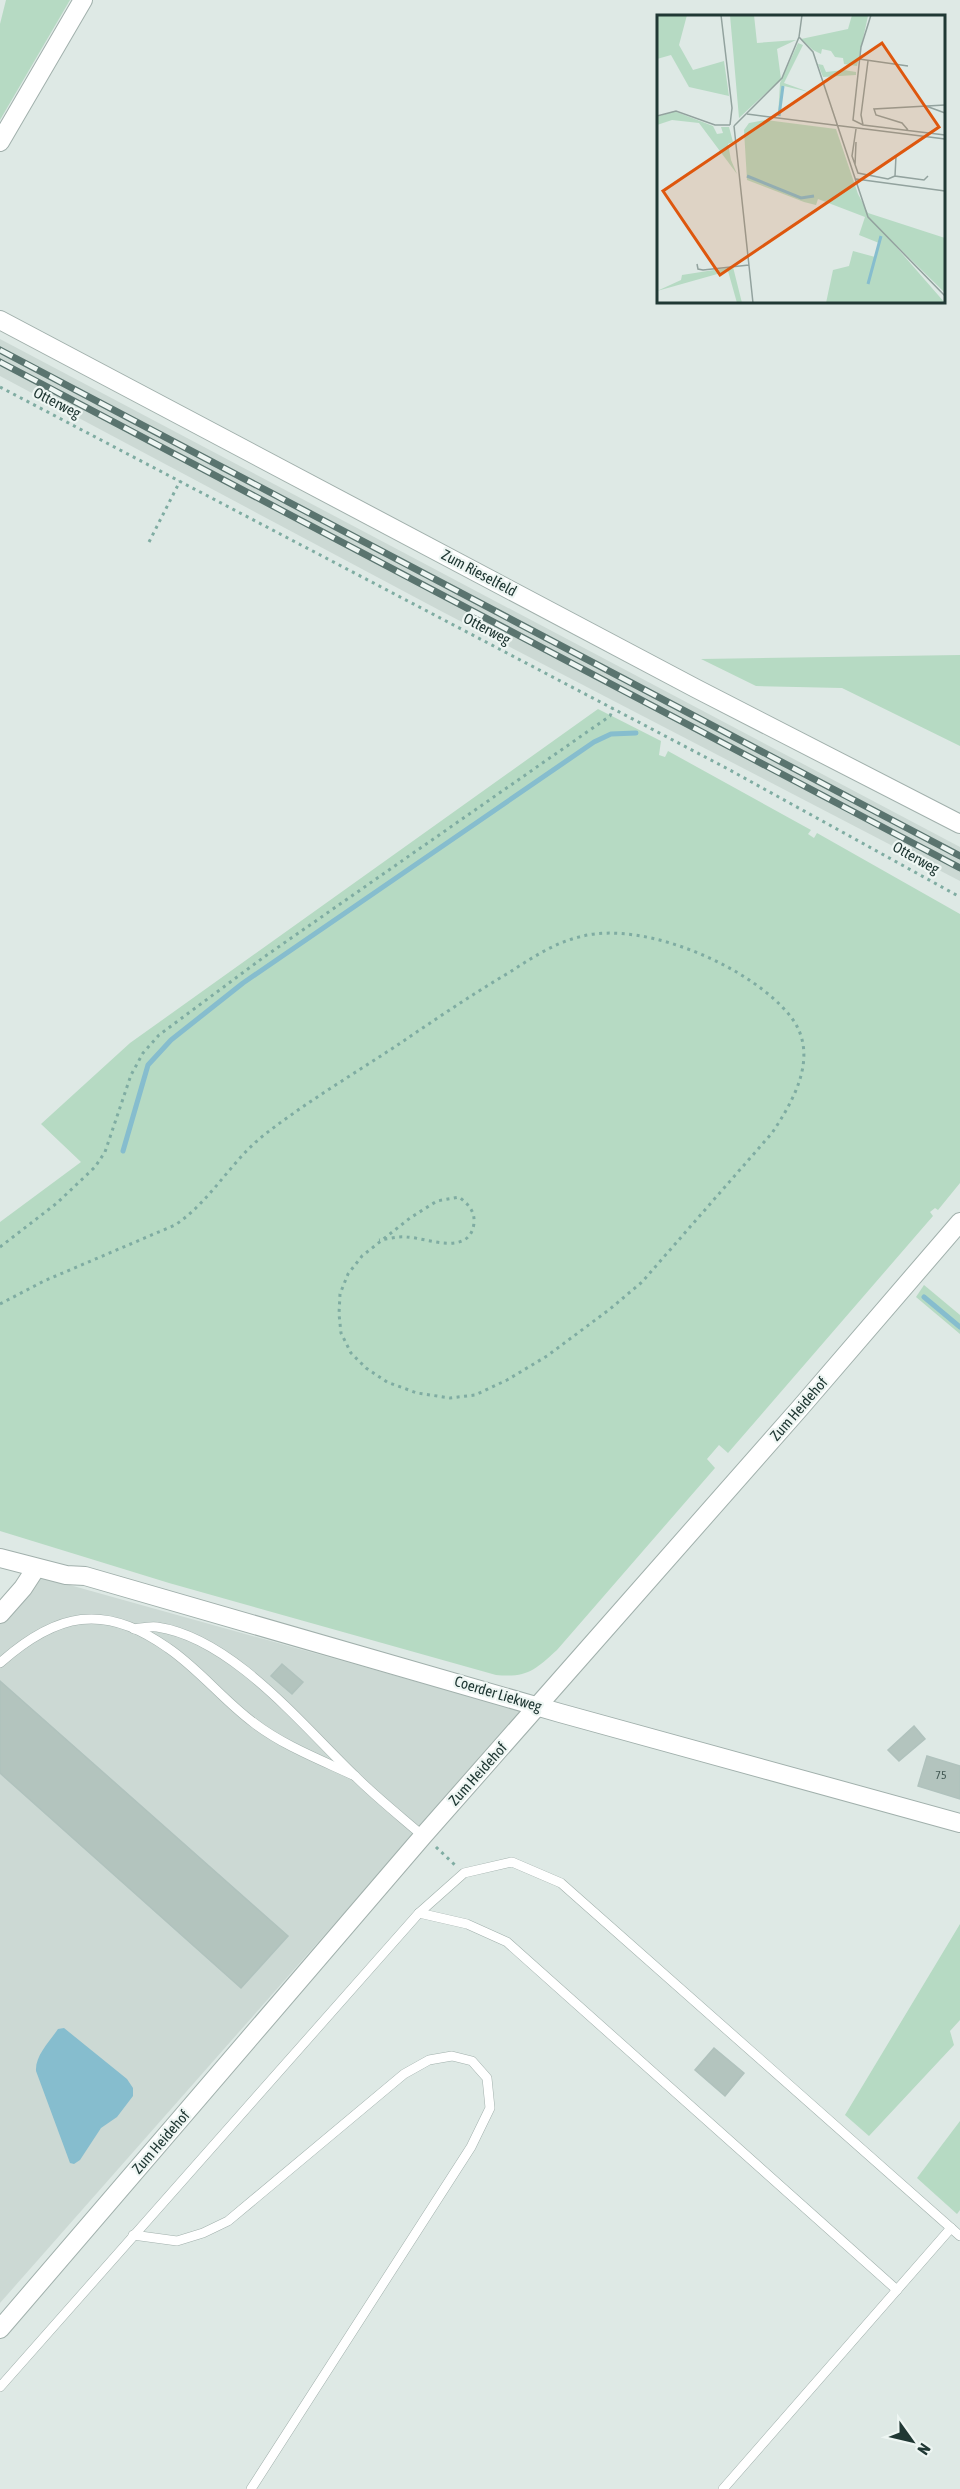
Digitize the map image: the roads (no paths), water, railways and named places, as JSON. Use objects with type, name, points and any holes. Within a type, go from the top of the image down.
[{"type":"street","points":[[0,142],[83,0]]},
{"type":"street","name":"Zum Rieselfeld","points":[[0,320],[687,683],[960,824]]},
{"type":"street","name":"Zum Heidehof","points":[[0,2329],[423,1836],[960,1222]]},
{"type":"street","name":"Coerder Liekweg","points":[[0,1558],[66,1575],[86,1576],[539,1706],[960,1823]]},
{"type":"street","points":[[0,1614],[32,1577],[36,1568]]},
{"type":"lane","points":[[0,1663],[34,1635],[66,1621],[102,1619],[134,1629],[168,1648],[252,1722],[272,1736],[355,1776]]},
{"type":"lane","points":[[134,1629],[155,1626],[186,1636],[231,1660],[294,1713],[355,1776],[423,1836]]},
{"type":"lane","points":[[0,2387],[419,1913],[464,1873],[512,1862],[561,1883],[960,2236]]},
{"type":"lane","points":[[419,1913],[468,1924],[507,1942],[897,2290]]},
{"type":"lane","points":[[133,2235],[177,2241],[203,2233],[228,2221],[404,2074],[429,2060],[452,2056],[472,2061],[487,2078],[490,2108],[471,2147],[251,2489]]},
{"type":"lane","points":[[723,2489],[951,2228]]},
{"type":"water","points":[[64,2028],[127,2079],[133,2088],[133,2096],[117,2117],[101,2128],[80,2160],[74,2164],[70,2163],[36,2071],[36,2065],[43,2049],[58,2029]]},
{"type":"waterway","points":[[123,1151],[148,1065],[171,1040],[243,983],[594,742],[611,734],[636,733]]},
{"type":"waterway","points":[[924,1297],[960,1327]]},
{"type":"railway","points":[[0,350],[960,856]]},
{"type":"railway","points":[[0,362],[960,868]]}]
